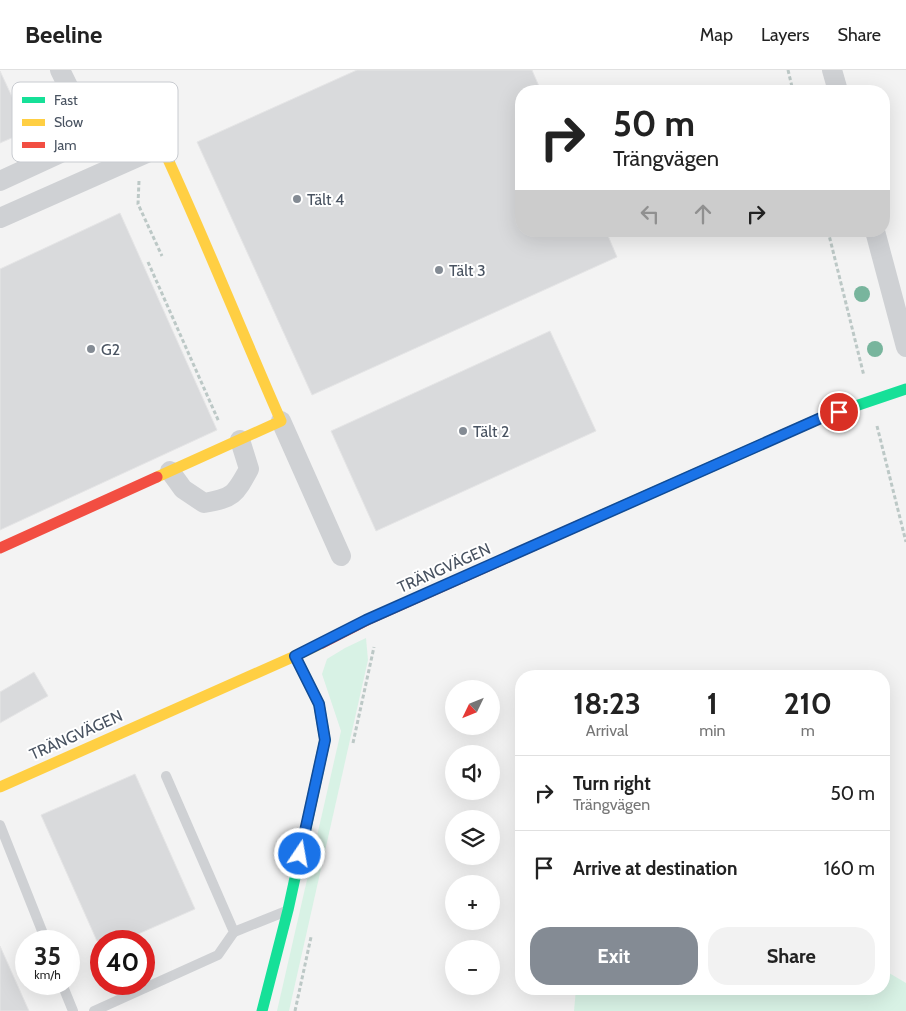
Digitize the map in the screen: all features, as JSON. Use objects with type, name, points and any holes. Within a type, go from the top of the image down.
[{"type":"street","points":[[60,70],[66,82]]},
{"type":"street","points":[[832,70],[836,85]]},
{"type":"street","points":[[0,181],[40,162]]},
{"type":"street","points":[[0,218],[128,162]]},
{"type":"street","points":[[169,162],[192,211],[231,307],[342,556]]},
{"type":"street","points":[[877,237],[906,347]]},
{"type":"street","name":"TRÄNGVÄGEN","points":[[0,786],[295,656],[366,620],[823,417],[906,389]]},
{"type":"street","points":[[0,548],[281,421]]},
{"type":"street","points":[[170,471],[183,489],[204,503],[224,500],[238,489],[249,469],[240,440]]},
{"type":"street","points":[[262,1011],[288,910],[325,740],[319,704],[295,656]]},
{"type":"lane","points":[[166,776],[234,932]]},
{"type":"lane","points":[[0,825],[42,930]]},
{"type":"lane","points":[[94,1011],[218,955],[234,932],[288,910]]},
{"type":"lane","points":[[66,995],[73,1011]]},
{"type":"path","points":[[788,70],[792,85]]},
{"type":"path","points":[[830,237],[865,379]]},
{"type":"path","points":[[148,262],[210,401]]},
{"type":"path","points":[[878,431],[906,542]]},
{"type":"green space","points":[[366,638],[368,660],[289,1011],[277,1011],[341,731],[322,674],[327,659]]},
{"type":"green space","points":[[890,974],[906,983],[906,1011],[574,1011],[575,995],[890,995]]},
{"type":"building","points":[[357,70],[532,70],[538,85],[515,85],[515,237],[609,237],[617,257],[312,395],[197,142]]},
{"type":"building","points":[[0,71],[12,97],[12,138],[0,143]]},
{"type":"building","name":"G2","points":[[120,213],[217,430],[0,530],[0,269]]},
{"type":"building","name":"Tält 2","points":[[550,331],[596,431],[376,531],[331,431]]},
{"type":"building","points":[[34,672],[48,696],[0,723],[0,692]]},
{"type":"building","points":[[135,774],[195,909],[147,930],[92,930],[41,815]]},
{"type":"building","points":[[0,946],[15,980],[15,995],[22,995],[29,1011],[0,1011]]},
{"type":"traffic: fast","points":[[582,524],[823,417],[906,389]]},
{"type":"traffic: fast","points":[[262,1011],[288,910],[325,740],[319,704],[295,656]]},
{"type":"traffic: slow","points":[[157,477],[281,421],[169,162]]},
{"type":"traffic: slow","points":[[0,787],[322,643]]},
{"type":"traffic: jam","points":[[0,548],[157,477]]},
{"type":"traffic: jam","points":[[322,643],[367,620],[582,524]]},
{"type":"place","name":"Tält 4","points":[[297,199]]},
{"type":"place","name":"Tält 3","points":[[439,270]]},
{"type":"place","name":"G2","points":[[91,349]]},
{"type":"place","name":"Tält 2","points":[[463,431]]},
{"type":"route","points":[[300,854],[325,740],[319,704],[295,656],[366,620],[823,417],[839,412]]}]
